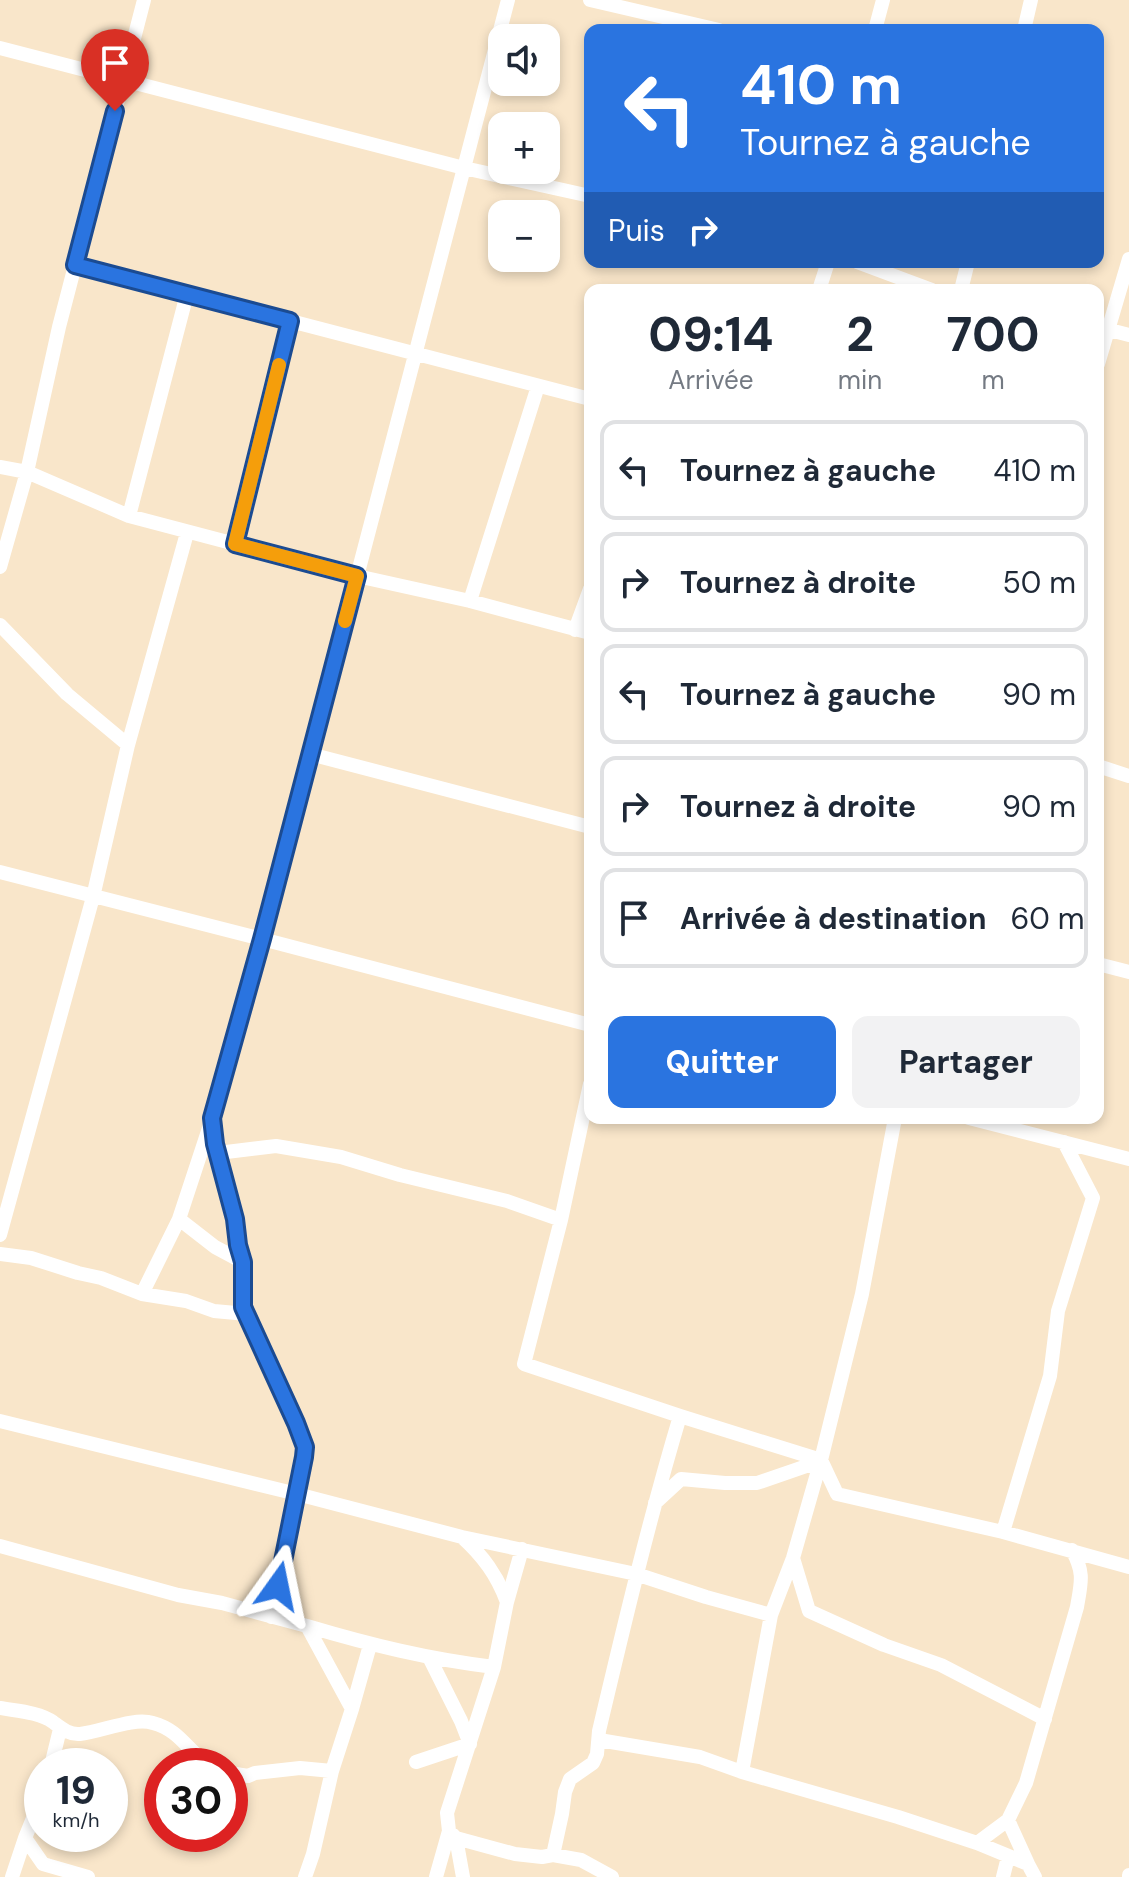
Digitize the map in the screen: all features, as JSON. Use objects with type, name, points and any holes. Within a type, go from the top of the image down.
[{"type":"street","points":[[0,567],[27,472],[59,327],[144,0]]},
{"type":"street","points":[[142,1294],[179,1219],[212,1118],[262,939],[508,0]]},
{"type":"street","points":[[590,0],[693,24]]},
{"type":"street","points":[[876,24],[883,0]]},
{"type":"street","points":[[1025,24],[1031,0]]},
{"type":"street","points":[[0,48],[464,168],[584,195]]},
{"type":"street","points":[[1104,325],[1129,259]]},
{"type":"street","points":[[75,265],[584,398]]},
{"type":"street","points":[[873,268],[916,284]]},
{"type":"street","points":[[129,516],[187,294]]},
{"type":"street","points":[[235,544],[290,321]]},
{"type":"street","points":[[1104,328],[1129,335]]},
{"type":"street","points":[[470,601],[538,386]]},
{"type":"street","points":[[0,467],[27,472],[129,516],[187,533],[583,631]]},
{"type":"street","points":[[0,1235],[93,897],[128,745],[187,533]]},
{"type":"street","points":[[0,625],[67,694],[128,745]]},
{"type":"street","points":[[310,754],[584,825]]},
{"type":"street","points":[[1104,768],[1129,776]]},
{"type":"street","points":[[0,872],[584,1023]]},
{"type":"street","points":[[1104,966],[1129,972]]},
{"type":"street","points":[[584,1112],[561,1220],[524,1364],[821,1460],[837,1494],[1003,1532],[1129,1567]]},
{"type":"street","points":[[212,1118],[215,1144],[243,1262],[243,1307],[305,1447],[271,1617]]},
{"type":"street","points":[[742,1772],[771,1615],[793,1558],[821,1460],[862,1294],[894,1124]]},
{"type":"street","points":[[993,1124],[1129,1159]]},
{"type":"street","points":[[1003,1532],[1050,1376],[1058,1311],[1093,1198],[1064,1142]]},
{"type":"street","points":[[218,1153],[276,1146],[341,1157],[507,1201],[561,1220]]},
{"type":"street","points":[[179,1219],[215,1247],[243,1262]]},
{"type":"street","points":[[0,1254],[31,1258],[101,1278],[142,1294],[186,1301],[214,1311],[247,1314]]},
{"type":"street","points":[[553,1855],[570,1779],[593,1763],[597,1754],[599,1731],[636,1574],[680,1416]]},
{"type":"street","points":[[0,1421],[462,1537],[636,1574],[771,1615]]},
{"type":"street","points":[[654,1504],[681,1479],[757,1483],[821,1460]]},
{"type":"street","points":[[462,1537],[490,1566],[507,1602]]},
{"type":"street","points":[[0,1546],[370,1645],[430,1659],[494,1667]]},
{"type":"street","points":[[463,1877],[447,1813],[494,1667],[522,1549]]},
{"type":"street","points":[[977,1843],[1008,1820],[1026,1783],[1077,1607],[1082,1577],[1081,1566],[1072,1550]]},
{"type":"street","points":[[793,1558],[809,1611],[884,1645],[941,1665],[1045,1719]]},
{"type":"street","points":[[307,1626],[352,1709]]},
{"type":"street","points":[[305,1877],[332,1771],[370,1645]]},
{"type":"street","points":[[430,1659],[470,1744]]},
{"type":"street","points":[[0,1708],[42,1716],[60,1729],[78,1735],[149,1721],[182,1738],[190,1748]]},
{"type":"street","points":[[55,1748],[60,1729]]},
{"type":"street","points":[[599,1740],[700,1757],[977,1843],[1019,1859],[1032,1871]]},
{"type":"street","points":[[416,1762],[470,1744]]},
{"type":"street","points":[[248,1776],[300,1768],[332,1771]]},
{"type":"street","points":[[1008,1820],[1032,1871]]},
{"type":"street","points":[[452,1834],[515,1854],[553,1855],[581,1860],[612,1877]]},
{"type":"street","points":[[436,1877],[452,1834]]},
{"type":"street","points":[[12,1877],[24,1841]]},
{"type":"street","points":[[35,1852],[43,1864],[88,1877]]},
{"type":"street","points":[[1003,1877],[1008,1857]]},
{"type":"slow traffic","points":[[279,365],[235,544],[357,576],[345,621]]},
{"type":"route","points":[[115,111],[75,265],[290,321],[235,544],[357,576],[212,1118],[215,1144],[243,1262],[243,1307],[305,1447],[278,1586]]}]
